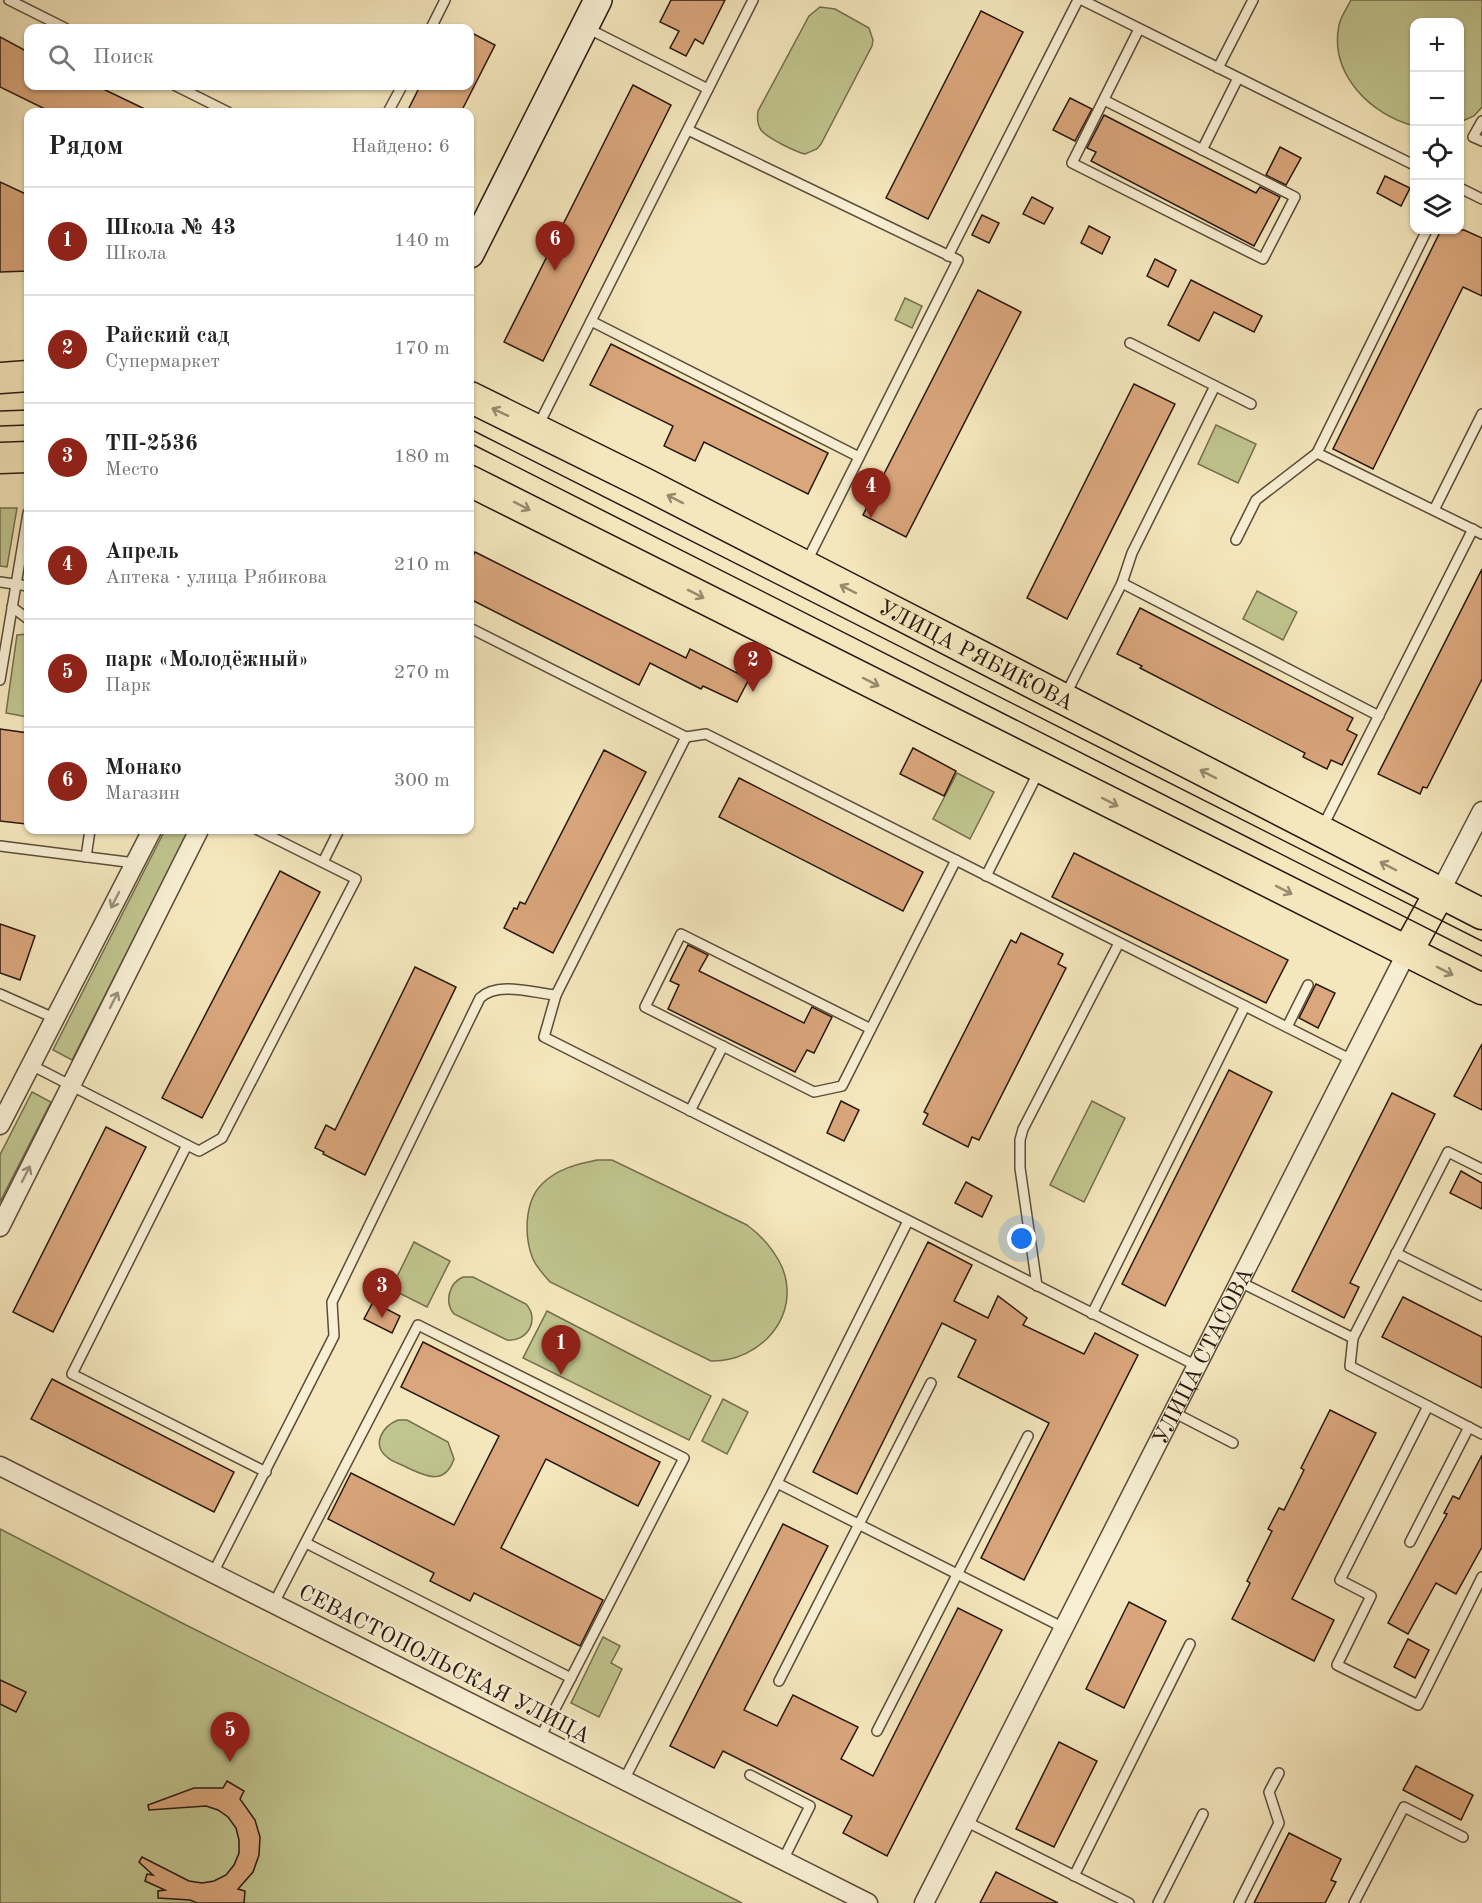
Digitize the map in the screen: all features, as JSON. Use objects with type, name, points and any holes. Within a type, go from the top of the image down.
[{"type":"main road","points":[[0,378],[24,376]]},
{"type":"main road","name":"УЛИЦА РЯБИКОВА","points":[[474,399],[537,429],[1482,914]]},
{"type":"main road","points":[[0,458],[24,457]]},
{"type":"main road","points":[[474,483],[1482,989]]},
{"type":"main road","name":"УЛИЦА СТАСОВА","points":[[1407,952],[1440,892]]},
{"type":"street","points":[[474,246],[598,0]]},
{"type":"street","name":"УЛИЦА СТАСОВА","points":[[1440,892],[1482,811]]},
{"type":"street","points":[[0,1125],[150,834]]},
{"type":"street","points":[[0,1227],[197,834]]},
{"type":"street","name":"УЛИЦА СТАСОВА","points":[[924,1903],[1407,952]]},
{"type":"street","name":"СЕВАСТОПОЛЬСКАЯ УЛИЦА","points":[[0,1466],[868,1903]]},
{"type":"lane","points":[[9,0],[56,24]]},
{"type":"lane","points":[[433,24],[445,0]]},
{"type":"lane","points":[[537,429],[753,0]]},
{"type":"lane","points":[[948,256],[1080,0],[1410,163]]},
{"type":"lane","points":[[1218,68],[1253,0]]},
{"type":"lane","points":[[585,26],[708,89]]},
{"type":"lane","points":[[1104,100],[1294,197],[1263,259],[1072,163],[1139,29]]},
{"type":"lane","points":[[1203,150],[1238,78]]},
{"type":"lane","points":[[184,90],[220,108]]},
{"type":"lane","points":[[390,108],[400,90]]},
{"type":"lane","points":[[1482,121],[1473,137],[1482,141]]},
{"type":"lane","points":[[688,129],[958,260],[805,566]]},
{"type":"lane","points":[[1464,190],[1482,199]]},
{"type":"lane","points":[[1236,540],[1256,500],[1317,453],[1425,234]]},
{"type":"lane","points":[[591,321],[860,457]]},
{"type":"lane","points":[[1130,343],[1251,404]]},
{"type":"lane","points":[[1063,699],[1122,583],[1132,553],[1215,386]]},
{"type":"lane","points":[[1434,510],[1482,414]]},
{"type":"lane","points":[[1317,453],[1478,532],[1320,831]]},
{"type":"lane","points":[[0,680],[24,537]]},
{"type":"lane","points":[[0,582],[24,586]]},
{"type":"lane","points":[[1122,583],[1379,716]]},
{"type":"lane","points":[[12,607],[24,616]]},
{"type":"lane","points":[[474,630],[686,737],[706,734],[1352,1060]]},
{"type":"lane","points":[[686,737],[556,996],[544,1037],[1197,1366]]},
{"type":"lane","points":[[986,876],[1041,767]]},
{"type":"lane","points":[[86,857],[89,834]]},
{"type":"lane","points":[[31,1065],[199,1150],[222,1138],[356,879],[266,834]]},
{"type":"lane","points":[[323,862],[337,834]]},
{"type":"lane","points":[[0,846],[135,863]]},
{"type":"lane","points":[[871,1029],[681,934],[645,1007],[814,1092],[842,1086],[871,1029],[956,861]]},
{"type":"lane","points":[[1037,1286],[1020,1168],[1020,1140],[1023,1129],[1119,943]]},
{"type":"lane","points":[[1287,1027],[1308,985]]},
{"type":"lane","points":[[213,1573],[334,1336],[332,1302],[480,998],[488,991],[501,989],[556,996]]},
{"type":"lane","points":[[0,994],[54,1018]]},
{"type":"lane","points":[[1092,1314],[1245,1006]]},
{"type":"lane","points":[[690,1111],[723,1046]]},
{"type":"lane","points":[[187,1145],[72,1374],[266,1472]]},
{"type":"lane","points":[[1482,1169],[1448,1152],[1353,1338],[1350,1366],[1482,1434]]},
{"type":"lane","points":[[624,1780],[777,1483],[908,1221]]},
{"type":"lane","points":[[1396,1253],[1482,1296]]},
{"type":"lane","points":[[1240,1282],[1353,1338]]},
{"type":"lane","points":[[274,1604],[418,1326],[684,1458],[540,1738]]},
{"type":"lane","points":[[779,1681],[931,1383]]},
{"type":"lane","points":[[1428,1406],[1340,1580],[1371,1596],[1337,1665],[1418,1705],[1482,1578]]},
{"type":"lane","points":[[1173,1412],[1233,1443]]},
{"type":"lane","points":[[1410,1542],[1469,1427]]},
{"type":"lane","points":[[878,1731],[1028,1436]]},
{"type":"lane","points":[[777,1483],[1064,1628]]},
{"type":"lane","points":[[306,1543],[571,1678]]},
{"type":"lane","points":[[1074,1876],[1190,1644]]},
{"type":"lane","points":[[1239,1903],[1279,1823],[1269,1792],[1279,1773]]},
{"type":"lane","points":[[750,1775],[810,1806],[783,1860]]},
{"type":"lane","points":[[1354,1903],[1404,1807],[1463,1837]]},
{"type":"lane","points":[[1158,1903],[1203,1814]]},
{"type":"lane","points":[[965,1821],[1129,1903]]},
{"type":"green space","points":[[1351,0],[1482,0],[1482,107],[1474,116],[1464,120],[1464,18],[1410,18],[1410,125],[1398,121],[1369,102],[1347,76],[1340,60],[1338,43],[1339,25]]},
{"type":"green space","points":[[820,7],[835,9],[869,28],[873,40],[821,144],[817,149],[805,154],[795,151],[764,133],[759,125],[758,111],[809,16]]},
{"type":"green space","points":[[905,298],[922,306],[912,328],[895,320]]},
{"type":"green space","points":[[1216,425],[1256,444],[1238,483],[1198,464]]},
{"type":"green space","points":[[0,508],[17,508],[7,567],[0,566]]},
{"type":"green space","points":[[1257,591],[1297,612],[1283,640],[1243,619]]},
{"type":"green space","points":[[24,634],[24,716],[6,713],[17,635]]},
{"type":"green space","points":[[957,773],[994,792],[970,839],[933,819]]},
{"type":"green space","points":[[163,834],[187,834],[72,1060],[53,1050]]},
{"type":"green space","points":[[32,1092],[51,1102],[0,1202],[0,1155]]},
{"type":"green space","points":[[1092,1101],[1125,1118],[1084,1202],[1050,1185]]},
{"type":"green space","points":[[597,1160],[612,1160],[747,1225],[767,1244],[782,1267],[787,1285],[786,1302],[781,1319],[760,1345],[746,1354],[711,1361],[550,1282],[536,1265],[528,1241],[527,1220],[532,1200],[536,1191],[554,1174],[575,1165]]},
{"type":"green space","points":[[414,1242],[450,1261],[427,1307],[391,1289]]},
{"type":"green space","points":[[463,1277],[473,1277],[526,1304],[532,1316],[532,1323],[526,1333],[514,1340],[507,1340],[454,1314],[449,1304],[451,1288]]},
{"type":"green space","points":[[547,1311],[711,1396],[689,1440],[523,1358]]},
{"type":"green space","points":[[723,1399],[748,1412],[727,1454],[702,1441]]},
{"type":"green space","points":[[398,1420],[407,1420],[448,1442],[454,1459],[446,1473],[435,1477],[422,1474],[391,1460],[382,1452],[379,1441],[381,1436],[388,1426]]},
{"type":"green space","points":[[0,1529],[180,1622],[742,1903],[0,1903]]},
{"type":"green space","points":[[603,1637],[620,1646],[611,1663],[622,1669],[599,1717],[571,1703]]},
{"type":"building","points":[[671,0],[725,0],[703,44],[695,39],[686,56],[670,48],[679,31],[660,22]]},
{"type":"building","points":[[981,11],[1023,32],[928,219],[886,198]]},
{"type":"building","points":[[474,34],[495,45],[474,86]]},
{"type":"building","points":[[0,37],[24,50],[24,90],[105,90],[143,108],[43,108],[0,87]]},
{"type":"building","points":[[633,85],[671,105],[543,361],[504,342]]},
{"type":"building","points":[[418,90],[472,90],[463,108],[409,108]]},
{"type":"building","points":[[1070,98],[1092,109],[1075,141],[1053,130]]},
{"type":"building","points":[[1104,115],[1256,193],[1260,187],[1280,197],[1254,246],[1091,161],[1096,152],[1087,148]]},
{"type":"building","points":[[1280,147],[1301,158],[1286,185],[1266,175]]},
{"type":"building","points":[[1385,176],[1410,188],[1401,206],[1377,193]]},
{"type":"building","points":[[0,182],[24,193],[24,271],[0,272]]},
{"type":"building","points":[[1032,197],[1053,208],[1044,224],[1023,214]]},
{"type":"building","points":[[982,215],[999,223],[989,243],[972,235]]},
{"type":"building","points":[[1089,226],[1110,237],[1102,254],[1081,243]]},
{"type":"building","points":[[1464,230],[1482,238],[1482,296],[1463,287],[1373,469],[1333,449],[1439,234],[1464,234]]},
{"type":"building","points":[[1155,259],[1176,270],[1168,287],[1147,276]]},
{"type":"building","points":[[1191,280],[1262,316],[1254,332],[1214,312],[1199,341],[1168,325]]},
{"type":"building","points":[[978,290],[1021,312],[906,537],[863,515]]},
{"type":"building","points":[[611,344],[828,453],[808,494],[704,442],[695,461],[664,446],[673,426],[590,385]]},
{"type":"building","points":[[1134,384],[1175,404],[1067,619],[1027,598]]},
{"type":"building","points":[[475,552],[686,658],[690,649],[749,679],[737,702],[703,686],[701,689],[650,663],[639,685],[474,601]]},
{"type":"building","points":[[1482,569],[1482,679],[1427,788],[1423,787],[1420,794],[1378,774]]},
{"type":"building","points":[[1140,608],[1353,718],[1347,730],[1357,735],[1342,765],[1331,760],[1327,769],[1303,757],[1305,753],[1117,654]]},
{"type":"building","points":[[0,729],[24,732],[24,824],[0,821]]},
{"type":"building","points":[[913,748],[956,771],[944,796],[900,774]]},
{"type":"building","points":[[604,750],[646,772],[553,953],[504,928],[514,908],[517,909],[520,902],[525,904]]},
{"type":"building","points":[[739,778],[923,872],[903,911],[719,817]]},
{"type":"building","points":[[1074,853],[1288,960],[1266,1003],[1052,897]]},
{"type":"building","points":[[280,871],[320,892],[202,1118],[162,1098]]},
{"type":"building","points":[[0,924],[35,936],[20,980],[0,973]]},
{"type":"building","points":[[1021,933],[1063,954],[1058,964],[1066,968],[979,1140],[972,1137],[968,1147],[923,1124],[928,1114],[924,1112],[1011,940],[1016,943]]},
{"type":"building","points":[[688,945],[708,955],[699,971],[804,1023],[812,1007],[832,1017],[814,1053],[807,1050],[795,1072],[668,1009],[679,985],[670,981]]},
{"type":"building","points":[[415,967],[456,987],[365,1175],[315,1148],[326,1125],[335,1130]]},
{"type":"building","points":[[1316,984],[1335,993],[1318,1028],[1299,1018]]},
{"type":"building","points":[[1482,1044],[1482,1110],[1454,1096]]},
{"type":"building","points":[[1229,1070],[1272,1092],[1165,1306],[1122,1284]]},
{"type":"building","points":[[1392,1093],[1435,1114],[1350,1283],[1359,1287],[1344,1318],[1292,1291]]},
{"type":"building","points":[[841,1101],[859,1110],[844,1141],[827,1133]]},
{"type":"building","points":[[106,1127],[146,1147],[53,1332],[13,1312]]},
{"type":"building","points":[[1461,1171],[1482,1183],[1482,1209],[1450,1193]]},
{"type":"building","points":[[966,1182],[992,1196],[982,1217],[955,1203]]},
{"type":"building","points":[[928,1242],[972,1265],[954,1301],[988,1318],[998,1296],[1027,1318],[1023,1325],[1084,1354],[1095,1333],[1138,1355],[1024,1580],[981,1558],[1049,1423],[958,1377],[976,1340],[942,1323],[857,1494],[813,1472]]},
{"type":"building","points":[[1403,1297],[1482,1337],[1482,1388],[1382,1337]]},
{"type":"building","points":[[373,1302],[400,1316],[392,1333],[364,1319]]},
{"type":"building","points":[[423,1342],[660,1462],[638,1506],[546,1459],[501,1548],[603,1600],[580,1646],[474,1593],[470,1601],[430,1581],[434,1573],[328,1519],[351,1473],[454,1525],[499,1436],[401,1387]]},
{"type":"building","points":[[52,1379],[234,1472],[214,1512],[31,1419]]},
{"type":"building","points":[[1330,1410],[1376,1433],[1292,1599],[1334,1620],[1314,1661],[1232,1619],[1250,1583],[1247,1581],[1272,1531],[1268,1529],[1279,1508],[1284,1510],[1304,1470],[1301,1468]]},
{"type":"building","points":[[1482,1455],[1482,1547],[1456,1594],[1436,1583],[1408,1634],[1388,1623],[1447,1514],[1444,1513],[1453,1496],[1459,1499]]},
{"type":"building","points":[[783,1524],[828,1546],[744,1710],[777,1726],[793,1695],[858,1727],[841,1759],[873,1776],[958,1608],[1002,1630],[887,1856],[843,1833],[852,1816],[723,1751],[714,1768],[670,1746]]},
{"type":"building","points":[[1129,1602],[1166,1621],[1124,1708],[1086,1689]]},
{"type":"building","points":[[1408,1639],[1429,1650],[1415,1678],[1394,1667]]},
{"type":"building","points":[[0,1680],[26,1692],[16,1712],[0,1704]]},
{"type":"building","points":[[1059,1742],[1097,1761],[1054,1847],[1016,1829]]},
{"type":"building","points":[[1416,1766],[1473,1795],[1461,1820],[1403,1790]]},
{"type":"building","points":[[227,1781],[244,1791],[240,1799],[255,1820],[260,1837],[259,1855],[253,1872],[238,1889],[245,1891],[244,1903],[197,1903],[190,1900],[158,1898],[158,1891],[165,1890],[145,1881],[147,1874],[153,1875],[139,1862],[142,1857],[189,1881],[202,1883],[214,1881],[226,1875],[234,1865],[239,1853],[239,1840],[236,1828],[228,1817],[218,1810],[206,1806],[149,1810],[148,1805],[194,1788],[223,1788]]},
{"type":"building","points":[[1289,1833],[1341,1859],[1331,1880],[1336,1882],[1325,1903],[1254,1903]]},
{"type":"building","points":[[996,1872],[1058,1903],[980,1903]]},
{"type":"tram line","points":[[0,411],[24,410]]},
{"type":"tram line","points":[[0,426],[24,425]]},
{"type":"tram line","points":[[474,431],[1482,941]]},
{"type":"tram line","points":[[474,445],[1482,956]]},
{"type":"place","name":"Монако","points":[[555,271]]},
{"type":"place","name":"Апрель","points":[[871,518]]},
{"type":"place","name":"Райский сад","points":[[753,692]]},
{"type":"place","name":"ТП-2536","points":[[382,1318]]},
{"type":"place","name":"Школа № 43","points":[[561,1375]]},
{"type":"place","name":"парк «Молодёжный»","points":[[230,1762]]}]
